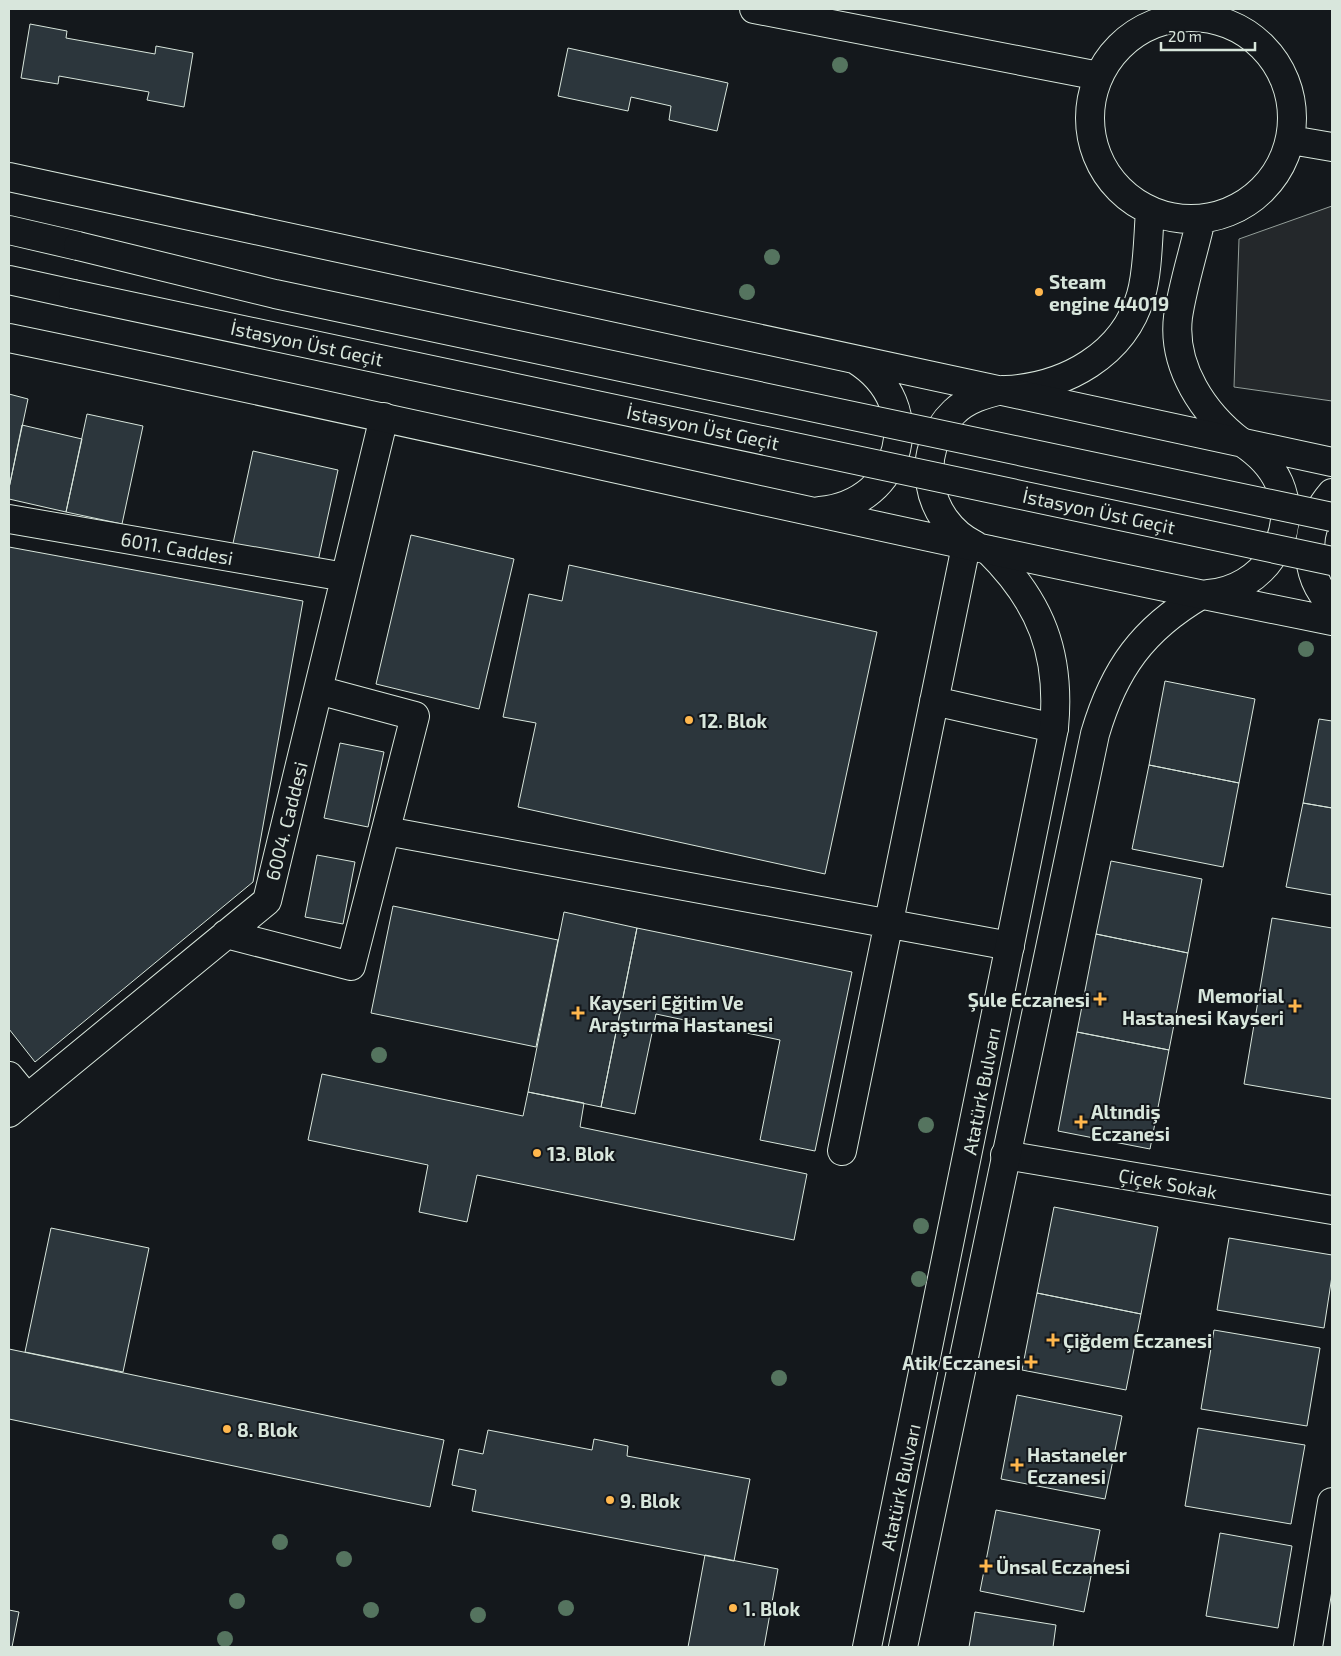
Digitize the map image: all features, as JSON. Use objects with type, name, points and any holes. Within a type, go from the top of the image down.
[{"type":"main road","points":[[754,9],[1099,76]]},
{"type":"main road","points":[[1182,17],[1203,17],[1224,22],[1243,31],[1260,44],[1274,59],[1285,78],[1291,98],[1293,119],[1291,140],[1281,167],[1259,195],[1242,207],[1222,215],[1201,220],[1184,220],[1150,211],[1133,201],[1118,188],[1105,172],[1096,154],[1091,135],[1090,114],[1092,95],[1099,76],[1109,58],[1124,42],[1154,24],[1182,17]]},
{"type":"main road","points":[[1291,140],[1332,147]]},
{"type":"main road","points":[[9,177],[1332,462]]},
{"type":"main road","points":[[977,548],[958,535],[937,508],[931,492],[928,475],[934,441],[954,412],[985,394],[1002,390],[1022,389],[1060,380],[1082,370],[1102,355],[1119,337],[1132,317],[1141,294],[1150,211]]},
{"type":"main road","points":[[1201,220],[1178,318],[1183,361],[1200,399],[1225,430],[1256,453],[1269,466],[1278,482],[1284,500],[1285,518],[1282,537],[1275,553],[1265,568],[1252,580],[1228,591],[1201,595]]},
{"type":"main road","points":[[9,230],[276,294],[1332,517]]},
{"type":"main road","name":"İstasyon Üst Geçit","points":[[9,280],[1332,561]]},
{"type":"main road","points":[[9,338],[384,417],[977,548],[1332,621]]},
{"type":"main road","points":[[811,512],[833,510],[866,496],[879,484],[889,470],[896,454],[899,435],[898,417],[892,399],[883,383],[871,370],[852,358]]},
{"type":"main road","name":"6004. Caddesi","points":[[18,1106],[267,900],[384,417]]},
{"type":"main road","points":[[1332,493],[1315,519],[1310,536],[1309,553],[1312,570],[1318,586],[1332,605]]},
{"type":"main road","name":"6011. Caddesi","points":[[9,518],[345,577]]},
{"type":"main road","points":[[842,1151],[934,701],[977,548]]},
{"type":"main road","name":"Atatürk Bulvarı","points":[[866,1647],[1054,728],[1057,700],[1055,672],[1049,644],[1039,618],[1026,593],[1008,570],[977,548]]},
{"type":"main road","name":"Atatürk Bulvarı","points":[[903,1647],[1005,1155],[1093,744],[1104,704],[1117,675],[1135,649],[1169,616],[1201,595]]},
{"type":"main road","points":[[226,934],[351,966],[415,716],[318,690]]},
{"type":"main road","points":[[934,701],[1054,728]]},
{"type":"main road","points":[[386,831],[1010,946]]},
{"type":"main road","points":[[9,1076],[18,1106]]},
{"type":"main road","name":"Çiçek Sokak","points":[[1005,1155],[1332,1210]]},
{"type":"main road","points":[[1308,1647],[1332,1510]]},
{"type":"shaded area","points":[[1332,206],[1332,401],[1234,387],[1239,239]]},
{"type":"building","points":[[30,24],[67,31],[66,38],[155,54],[156,46],[193,53],[184,107],[147,100],[149,92],[59,76],[58,84],[21,78]]},
{"type":"building","points":[[568,48],[728,83],[717,131],[669,120],[671,106],[631,97],[628,111],[558,96]]},
{"type":"building","points":[[9,394],[28,399],[9,488]]},
{"type":"building","points":[[87,414],[143,426],[122,524],[66,512]]},
{"type":"building","points":[[22,425],[82,439],[66,512],[9,499],[9,488]]},
{"type":"building","points":[[253,451],[338,470],[317,566],[232,548]]},
{"type":"building","points":[[411,535],[514,559],[479,709],[376,684]]},
{"type":"building","points":[[9,547],[303,601],[253,882],[35,1062],[9,1029]]},
{"type":"building","name":"12. Blok","points":[[569,565],[877,632],[825,874],[518,807],[536,723],[503,717],[529,594],[562,601]]},
{"type":"building","points":[[1165,681],[1255,699],[1239,783],[1149,765]]},
{"type":"building","points":[[1319,719],[1332,721],[1332,808],[1303,803]]},
{"type":"building","points":[[340,743],[384,752],[368,827],[324,818]]},
{"type":"building","points":[[1149,765],[1239,783],[1223,867],[1132,849]]},
{"type":"building","points":[[1303,803],[1332,808],[1332,895],[1286,887]]},
{"type":"building","points":[[317,855],[355,862],[343,924],[305,917]]},
{"type":"building","points":[[1111,861],[1202,879],[1188,953],[1096,934]]},
{"type":"building","points":[[393,906],[558,940],[536,1047],[371,1013]]},
{"type":"building","points":[[564,912],[637,928],[601,1107],[528,1092]]},
{"type":"building","name":"Memorial Hastanesi Kayseri","points":[[1272,918],[1332,928],[1332,1099],[1244,1084]]},
{"type":"building","points":[[637,928],[852,972],[815,1151],[760,1140],[780,1040],[656,1014],[635,1114],[601,1107]]},
{"type":"building","points":[[1096,934],[1188,953],[1169,1050],[1077,1032]]},
{"type":"building","points":[[1077,1032],[1169,1050],[1150,1149],[1058,1131]]},
{"type":"building","name":"13. Blok","points":[[322,1074],[523,1116],[528,1092],[584,1103],[580,1127],[807,1174],[794,1240],[477,1175],[467,1222],[419,1212],[428,1165],[308,1140]]},
{"type":"building","points":[[1054,1207],[1158,1227],[1141,1314],[1037,1293]]},
{"type":"building","points":[[51,1228],[149,1248],[123,1372],[25,1352]]},
{"type":"building","points":[[1229,1238],[1332,1255],[1332,1276],[1324,1328],[1217,1310]]},
{"type":"building","points":[[1037,1293],[1141,1314],[1126,1390],[1022,1370]]},
{"type":"building","points":[[1214,1330],[1320,1348],[1307,1426],[1201,1409]]},
{"type":"building","name":"8. Blok","points":[[9,1349],[444,1440],[430,1507],[9,1419]]},
{"type":"building","points":[[1017,1395],[1122,1416],[1105,1499],[1001,1479]]},
{"type":"building","points":[[1198,1428],[1305,1445],[1291,1524],[1185,1506]]},
{"type":"building","name":"9. Blok","points":[[488,1430],[592,1450],[594,1439],[628,1446],[627,1456],[750,1479],[734,1561],[472,1511],[476,1490],[452,1485],[459,1449],[483,1454]]},
{"type":"building","points":[[996,1510],[1100,1530],[1084,1612],[980,1591]]},
{"type":"building","points":[[1220,1533],[1292,1546],[1278,1628],[1206,1616]]},
{"type":"building","name":"1. Blok","points":[[705,1555],[778,1569],[764,1647],[688,1647]]},
{"type":"building","points":[[9,1610],[19,1612],[12,1647],[9,1647]]},
{"type":"building","points":[[975,1612],[1056,1625],[1053,1647],[969,1647]]},
{"type":"place","name":"Steam engine 44019","points":[[1039,292]]},
{"type":"place","name":"12. Blok","points":[[689,720]]},
{"type":"place","name":"Şule Eczanesi","points":[[1100,999]]},
{"type":"place","name":"Memorial Hastanesi Kayseri","points":[[1295,1006]]},
{"type":"place","name":"Kayseri Eğitim Ve Araştırma Hastanesi","points":[[578,1013]]},
{"type":"place","name":"Altındiş Eczanesi","points":[[1081,1122]]},
{"type":"place","name":"13. Blok","points":[[537,1153]]},
{"type":"place","name":"Çiğdem Eczanesi","points":[[1053,1340]]},
{"type":"place","name":"Atik Eczanesi","points":[[1031,1362]]},
{"type":"place","name":"8. Blok","points":[[227,1429]]},
{"type":"place","name":"Hastaneler Eczanesi","points":[[1017,1465]]},
{"type":"place","name":"9. Blok","points":[[610,1500]]},
{"type":"place","name":"Ünsal Eczanesi","points":[[986,1566]]},
{"type":"place","name":"1. Blok","points":[[733,1608]]}]
